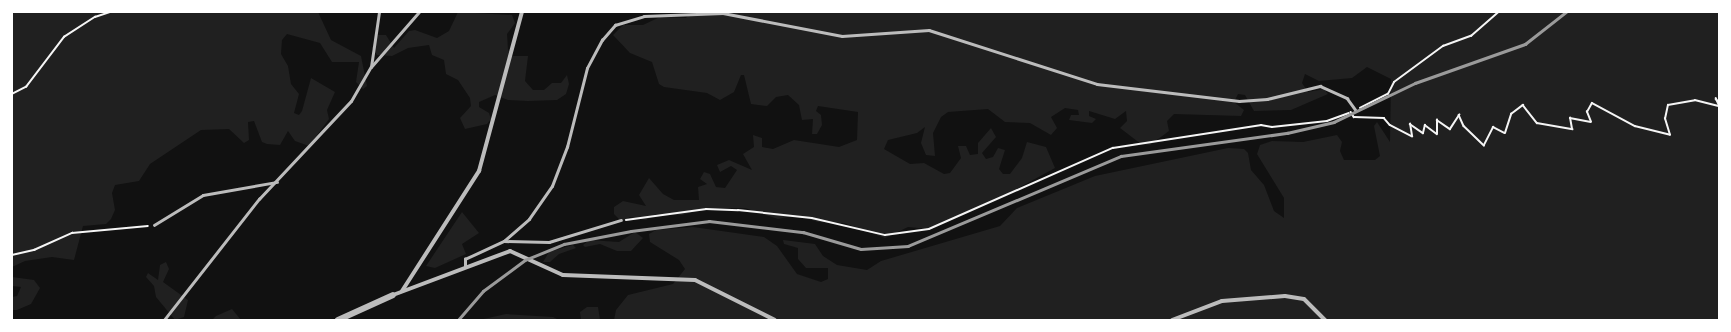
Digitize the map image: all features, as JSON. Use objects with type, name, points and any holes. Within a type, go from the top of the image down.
[{"type":"street","points":[[402,291],[479,171],[522,12]]},
{"type":"street","points":[[338,320],[402,291],[465,266],[510,251],[563,275],[683,278],[706,284],[775,320]]},
{"type":"street","points":[[1172,320],[1222,301],[1285,296],[1304,299],[1326,320]]},
{"type":"lane","points":[[371,67],[379,12]]},
{"type":"lane","points":[[164,320],[259,199],[278,182],[347,106],[371,67],[419,12]]},
{"type":"lane","points":[[465,266],[465,259],[504,241],[529,219],[552,186],[567,147],[587,68],[602,40],[615,25],[644,16],[723,13],[842,36],[929,30],[1097,84],[1239,100],[1267,100],[1320,86],[1347,98],[1355,109]]},
{"type":"lane","points":[[154,225],[203,195],[278,182]]},
{"type":"lane","points":[[504,241],[549,242],[621,220]]},
{"type":"path","points":[[12,94],[26,87],[64,37],[95,16],[110,12]]},
{"type":"path","points":[[621,220],[706,210],[738,210],[812,218],[885,235],[929,229],[1112,148],[1262,125],[1272,127],[1327,121],[1349,113],[1388,94],[1394,82],[1443,46],[1471,36],[1499,12]]},
{"type":"path","points":[[1349,113],[1354,117],[1384,118],[1412,136],[1410,124],[1423,134],[1425,125],[1437,134],[1437,120],[1450,128],[1459,115],[1464,126],[1484,145],[1493,126],[1505,133],[1511,114],[1522,105],[1537,123],[1572,129],[1570,118],[1591,122],[1587,112],[1592,103],[1635,126],[1670,135],[1665,119],[1668,105],[1695,100],[1719,106],[1716,99],[1719,102]]},
{"type":"path","points":[[12,255],[34,250],[72,233],[154,225]]},
{"type":"shaded area","points":[[12,12],[318,12],[331,40],[361,56],[367,86],[363,89],[356,82],[359,62],[332,62],[320,43],[287,34],[282,40],[281,54],[288,66],[291,84],[299,94],[294,113],[299,115],[302,111],[311,78],[335,92],[327,110],[329,119],[309,146],[295,141],[288,131],[280,145],[262,142],[254,121],[248,122],[249,140],[244,143],[229,129],[201,130],[150,164],[139,181],[115,185],[112,193],[115,210],[111,219],[106,224],[83,226],[74,260],[52,257],[25,261],[12,267]]},
{"type":"shaded area","points":[[458,12],[512,15],[515,23],[507,34],[508,50],[512,56],[528,56],[525,81],[533,90],[544,90],[552,83],[561,83],[567,75],[569,84],[566,94],[557,100],[528,101],[508,100],[495,95],[479,102],[479,107],[489,113],[491,119],[487,124],[465,129],[460,118],[471,106],[470,98],[458,80],[446,74],[444,60],[432,55],[429,45],[408,48],[392,56],[377,55],[372,48],[378,35],[386,35],[394,48],[409,31],[415,30],[437,38],[449,31]]},
{"type":"shaded area","points":[[691,12],[1719,12],[1719,320],[614,320],[616,310],[628,295],[673,284],[685,269],[679,260],[650,242],[649,234],[656,230],[693,227],[764,237],[777,246],[797,274],[821,282],[828,279],[828,268],[806,268],[798,259],[798,248],[784,244],[783,240],[815,244],[823,256],[837,265],[867,270],[881,261],[1000,226],[1017,208],[1095,176],[1228,148],[1244,149],[1248,153],[1251,170],[1264,185],[1274,211],[1284,218],[1284,198],[1257,154],[1260,145],[1272,141],[1303,142],[1337,135],[1342,142],[1340,151],[1344,160],[1375,160],[1380,156],[1374,126],[1377,122],[1390,142],[1391,79],[1367,67],[1352,78],[1319,81],[1305,74],[1302,83],[1308,92],[1324,89],[1328,94],[1291,110],[1254,111],[1245,95],[1238,94],[1234,102],[1244,110],[1241,116],[1174,114],[1167,121],[1169,131],[1150,145],[1141,144],[1120,128],[1127,121],[1126,111],[1115,119],[1089,111],[1089,116],[1096,119],[1092,123],[1069,120],[1071,115],[1079,115],[1078,110],[1065,108],[1051,117],[1057,128],[1051,135],[1030,123],[1005,122],[988,109],[948,112],[941,117],[933,133],[935,156],[926,155],[921,143],[925,127],[917,133],[888,140],[884,149],[910,164],[924,163],[944,174],[950,173],[961,158],[958,146],[966,146],[970,155],[978,154],[978,143],[991,128],[996,137],[982,153],[986,159],[993,157],[998,148],[1005,150],[999,169],[1003,174],[1010,174],[1022,158],[1027,142],[1046,147],[1055,168],[1002,197],[929,229],[908,227],[885,238],[844,223],[818,222],[797,215],[778,219],[745,208],[706,208],[682,215],[656,214],[646,220],[630,217],[622,222],[614,214],[614,207],[623,201],[646,206],[639,195],[649,178],[663,194],[674,200],[699,200],[698,187],[707,184],[700,179],[704,172],[710,174],[716,187],[725,188],[737,170],[731,166],[720,172],[717,165],[729,160],[752,170],[743,154],[754,147],[753,135],[762,138],[762,147],[773,149],[794,140],[839,147],[857,140],[858,112],[818,106],[816,111],[821,115],[822,125],[817,134],[812,134],[813,119],[802,120],[799,105],[788,95],[776,97],[767,106],[751,104],[744,75],[741,75],[734,92],[720,100],[707,93],[664,87],[659,84],[652,62],[630,53],[613,35],[623,25],[643,25],[660,17],[686,18]]},
{"type":"shaded area","points":[[462,212],[479,233],[462,244],[466,254],[435,268],[426,266]]},
{"type":"shaded area","points":[[635,232],[643,238],[631,251],[617,251],[600,244],[585,247],[583,245],[589,240],[619,242]]},
{"type":"shaded area","points":[[573,245],[576,248],[559,254],[550,262],[543,262],[549,252]]},
{"type":"shaded area","points":[[166,262],[169,269],[163,282],[188,300],[184,317],[175,320],[156,297],[154,286],[146,277],[148,273],[158,280],[160,265]]},
{"type":"shaded area","points":[[12,277],[34,280],[40,288],[31,304],[17,310],[12,310],[12,297],[17,296],[21,287],[12,286]]},
{"type":"shaded area","points":[[587,307],[598,307],[600,320],[581,320],[580,312]]},
{"type":"shaded area","points":[[232,309],[241,320],[212,320],[216,316]]},
{"type":"shaded area","points":[[506,314],[553,317],[559,320],[479,320]]},
{"type":"railway","points":[[458,320],[483,291],[525,260],[564,244],[631,231],[709,221],[803,232],[861,249],[908,246],[1121,156],[1287,133],[1334,122],[1415,83],[1525,44],[1566,12]]}]
